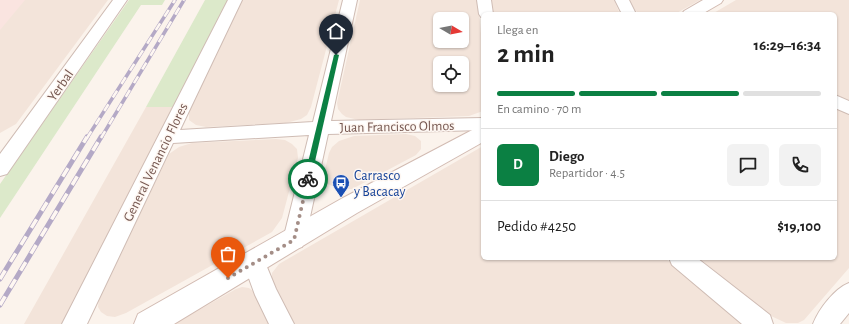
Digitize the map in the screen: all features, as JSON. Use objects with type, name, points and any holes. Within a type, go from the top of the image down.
[{"type":"main road","points":[[694,12],[715,0]]},
{"type":"main road","points":[[148,324],[294,240],[348,206],[481,134]]},
{"type":"street","name":"Yerbal","points":[[0,170],[8,146],[120,0]]},
{"type":"street","name":"General Venancio Flores","points":[[74,324],[235,0]]},
{"type":"street","points":[[294,240],[350,0]]},
{"type":"street","points":[[484,0],[486,12]]},
{"type":"street","points":[[622,0],[629,12]]},
{"type":"street","points":[[837,102],[849,108]]},
{"type":"street","name":"Juan Francisco Olmos","points":[[168,137],[319,128],[481,124]]},
{"type":"street","points":[[682,260],[761,324]]},
{"type":"street","points":[[254,262],[268,296],[282,324]]},
{"type":"street","points":[[825,324],[849,294]]},
{"type":"shaded area","points":[[0,0],[108,0],[16,124],[0,133]]},
{"type":"shaded area","points":[[0,0],[25,0],[0,30]]},
{"type":"shaded area","points":[[241,0],[339,0],[311,107],[307,115],[301,119],[286,123],[206,127],[196,125],[189,120],[189,110]]},
{"type":"shaded area","points":[[360,0],[478,0],[481,34],[481,112],[469,116],[359,120],[346,117],[338,109],[337,103]]},
{"type":"shaded area","points":[[491,0],[614,0],[619,12],[492,12]]},
{"type":"shaded area","points":[[630,0],[700,0],[679,12],[637,12]]},
{"type":"shaded area","points":[[736,0],[849,0],[849,101],[837,95],[837,12],[715,12]]},
{"type":"shaded area","points":[[146,107],[174,107],[62,324],[24,324]]},
{"type":"shaded area","points":[[837,107],[849,114],[849,268],[804,320],[798,323],[786,323],[769,315],[701,260],[837,260]]},
{"type":"shaded area","points":[[406,134],[415,136],[421,141],[421,149],[416,155],[352,189],[339,189],[328,184],[324,174],[329,153],[332,147],[339,141],[354,136]]},
{"type":"shaded area","points":[[276,139],[285,140],[292,144],[297,149],[298,158],[282,218],[272,232],[126,313],[115,317],[107,316],[101,312],[98,307],[99,297],[169,154],[179,147],[192,143]]},
{"type":"shaded area","points":[[481,147],[481,260],[667,260],[744,324],[294,324],[272,285],[272,273],[279,264]]},
{"type":"shaded area","points":[[242,287],[249,288],[253,291],[271,324],[174,324],[236,289]]},
{"type":"green space","points":[[129,0],[165,0],[162,5],[141,5],[0,218],[0,184]]},
{"type":"green space","points":[[205,0],[229,0],[174,107],[146,107]]},
{"type":"railway","points":[[87,138],[175,0]]},
{"type":"railway","points":[[101,138],[184,0]]},
{"type":"railway","points":[[0,279],[87,137]]},
{"type":"railway","points":[[0,305],[101,137]]},
{"type":"way so far","points":[[228,278],[294,240],[308,179]]},
{"type":"place","name":"Carrasco y Bacacay","points":[[341,198]]},
{"type":"route","points":[[308,179],[336,55]]}]
